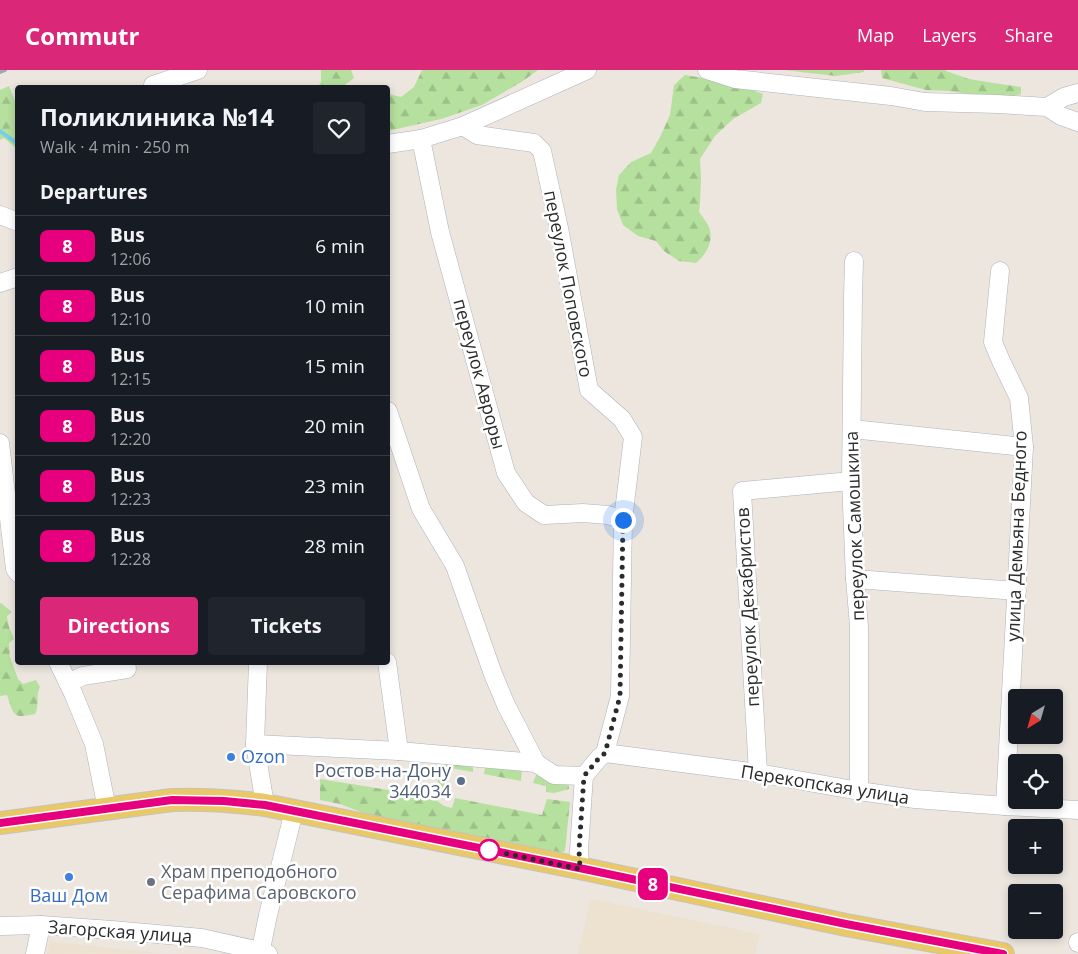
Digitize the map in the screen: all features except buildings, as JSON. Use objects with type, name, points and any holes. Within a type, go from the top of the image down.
[{"type":"main road","points":[[0,824],[172,800],[198,799],[265,805],[846,924],[932,947],[1004,954]]},
{"type":"street","points":[[153,85],[198,70]]},
{"type":"street","points":[[390,144],[421,139],[463,126],[588,70]]},
{"type":"street","points":[[708,70],[735,79],[891,96],[925,102],[1047,107],[1061,116],[1078,122]]},
{"type":"street","points":[[1047,107],[1064,97],[1078,93]]},
{"type":"street","name":"переулок Поповского","points":[[463,126],[477,135],[534,143],[542,151],[559,228],[589,390],[622,419],[632,437],[623,520],[620,696],[605,753]]},
{"type":"street","name":"переулок Авроры","points":[[421,139],[440,232],[506,473],[526,503],[544,515],[583,513],[608,515],[623,520]]},
{"type":"street","points":[[0,215],[15,221]]},
{"type":"street","name":"переулок Самошкина","points":[[854,261],[851,481],[859,626],[859,791]]},
{"type":"street","name":"улица Демьяна Бедного","points":[[1000,271],[993,342],[1019,398],[1024,447],[1005,806]]},
{"type":"street","points":[[0,283],[15,278]]},
{"type":"street","points":[[390,417],[421,509],[455,566],[493,674],[506,705],[536,763]]},
{"type":"street","points":[[852,429],[1024,447]]},
{"type":"street","points":[[0,442],[15,569]]},
{"type":"street","name":"переулок Декабристов","points":[[758,773],[742,491],[851,481]]},
{"type":"street","points":[[855,578],[1017,591]]},
{"type":"street","points":[[59,665],[94,744],[107,809]]},
{"type":"street","points":[[68,684],[83,676],[127,669],[126,665]]},
{"type":"street","points":[[258,665],[255,744],[265,805]]},
{"type":"street","points":[[387,665],[399,751]]},
{"type":"street","points":[[255,744],[399,751],[536,763],[554,775],[584,776]]},
{"type":"street","points":[[580,869],[579,850],[584,776],[605,753]]},
{"type":"street","name":"Перекопская улица","points":[[605,753],[758,773],[915,799],[1078,810]]},
{"type":"street","points":[[263,953],[268,915],[294,810]]},
{"type":"street","points":[[35,954],[41,925]]},
{"type":"street","name":"Загорская улица","points":[[0,926],[41,925],[202,938],[263,953]]},
{"type":"shaded area","points":[[591,899],[760,934],[755,954],[578,954]]},
{"type":"shaded area","points":[[50,941],[110,948],[161,953],[47,954]]},
{"type":"green space","points":[[321,70],[351,70],[354,78],[345,85],[319,85]]},
{"type":"green space","points":[[422,70],[538,70],[482,105],[441,119],[390,131],[390,94],[401,97],[414,87]]},
{"type":"green space","points":[[783,70],[864,70],[864,72],[836,76]]},
{"type":"green space","points":[[881,70],[946,70],[969,79],[1021,87],[1021,94],[1002,99],[949,91],[926,90],[882,78]]},
{"type":"green space","points":[[685,75],[732,83],[763,94],[761,103],[733,119],[715,136],[700,159],[699,212],[708,225],[711,236],[709,246],[704,255],[696,263],[679,261],[664,251],[656,241],[638,236],[623,225],[617,209],[616,190],[619,175],[631,162],[651,153],[670,115],[674,85]]},
{"type":"green space","points":[[9,86],[15,101],[15,147],[4,138],[0,140],[0,90]]},
{"type":"green space","points":[[1,603],[12,612],[7,616],[14,639],[9,643],[10,657],[18,679],[23,684],[36,680],[40,687],[35,714],[22,716],[15,714],[7,695],[0,696]]},
{"type":"green space","points":[[450,758],[467,761],[473,766],[473,772],[450,768],[447,788],[444,790],[438,785],[438,776],[442,767]]},
{"type":"green space","points":[[489,762],[522,769],[521,781],[484,774]]},
{"type":"green space","points":[[539,767],[568,777],[569,789],[554,793],[546,792],[546,786],[533,783]]},
{"type":"green space","points":[[320,779],[432,797],[444,806],[452,808],[455,798],[542,815],[547,799],[570,802],[565,851],[558,854],[366,814],[340,804],[320,800]]},
{"type":"waterway","points":[[0,131],[15,142]]},
{"type":"railway","points":[[0,72],[5,70]]},
{"type":"bus line","name":"8","points":[[0,823],[172,800],[238,801],[1003,954]]},
{"type":"place","name":"Ozon","points":[[231,757]]},
{"type":"place","name":"Ростов-на-Дону 344034","points":[[461,781]]},
{"type":"place","name":"Ваш Дом","points":[[69,877]]},
{"type":"place","name":"Храм преподобного Серафима Саровского","points":[[151,882]]},
{"type":"route","points":[[489,850],[580,869],[579,850],[584,776],[605,753],[620,696],[623,520]]}]
